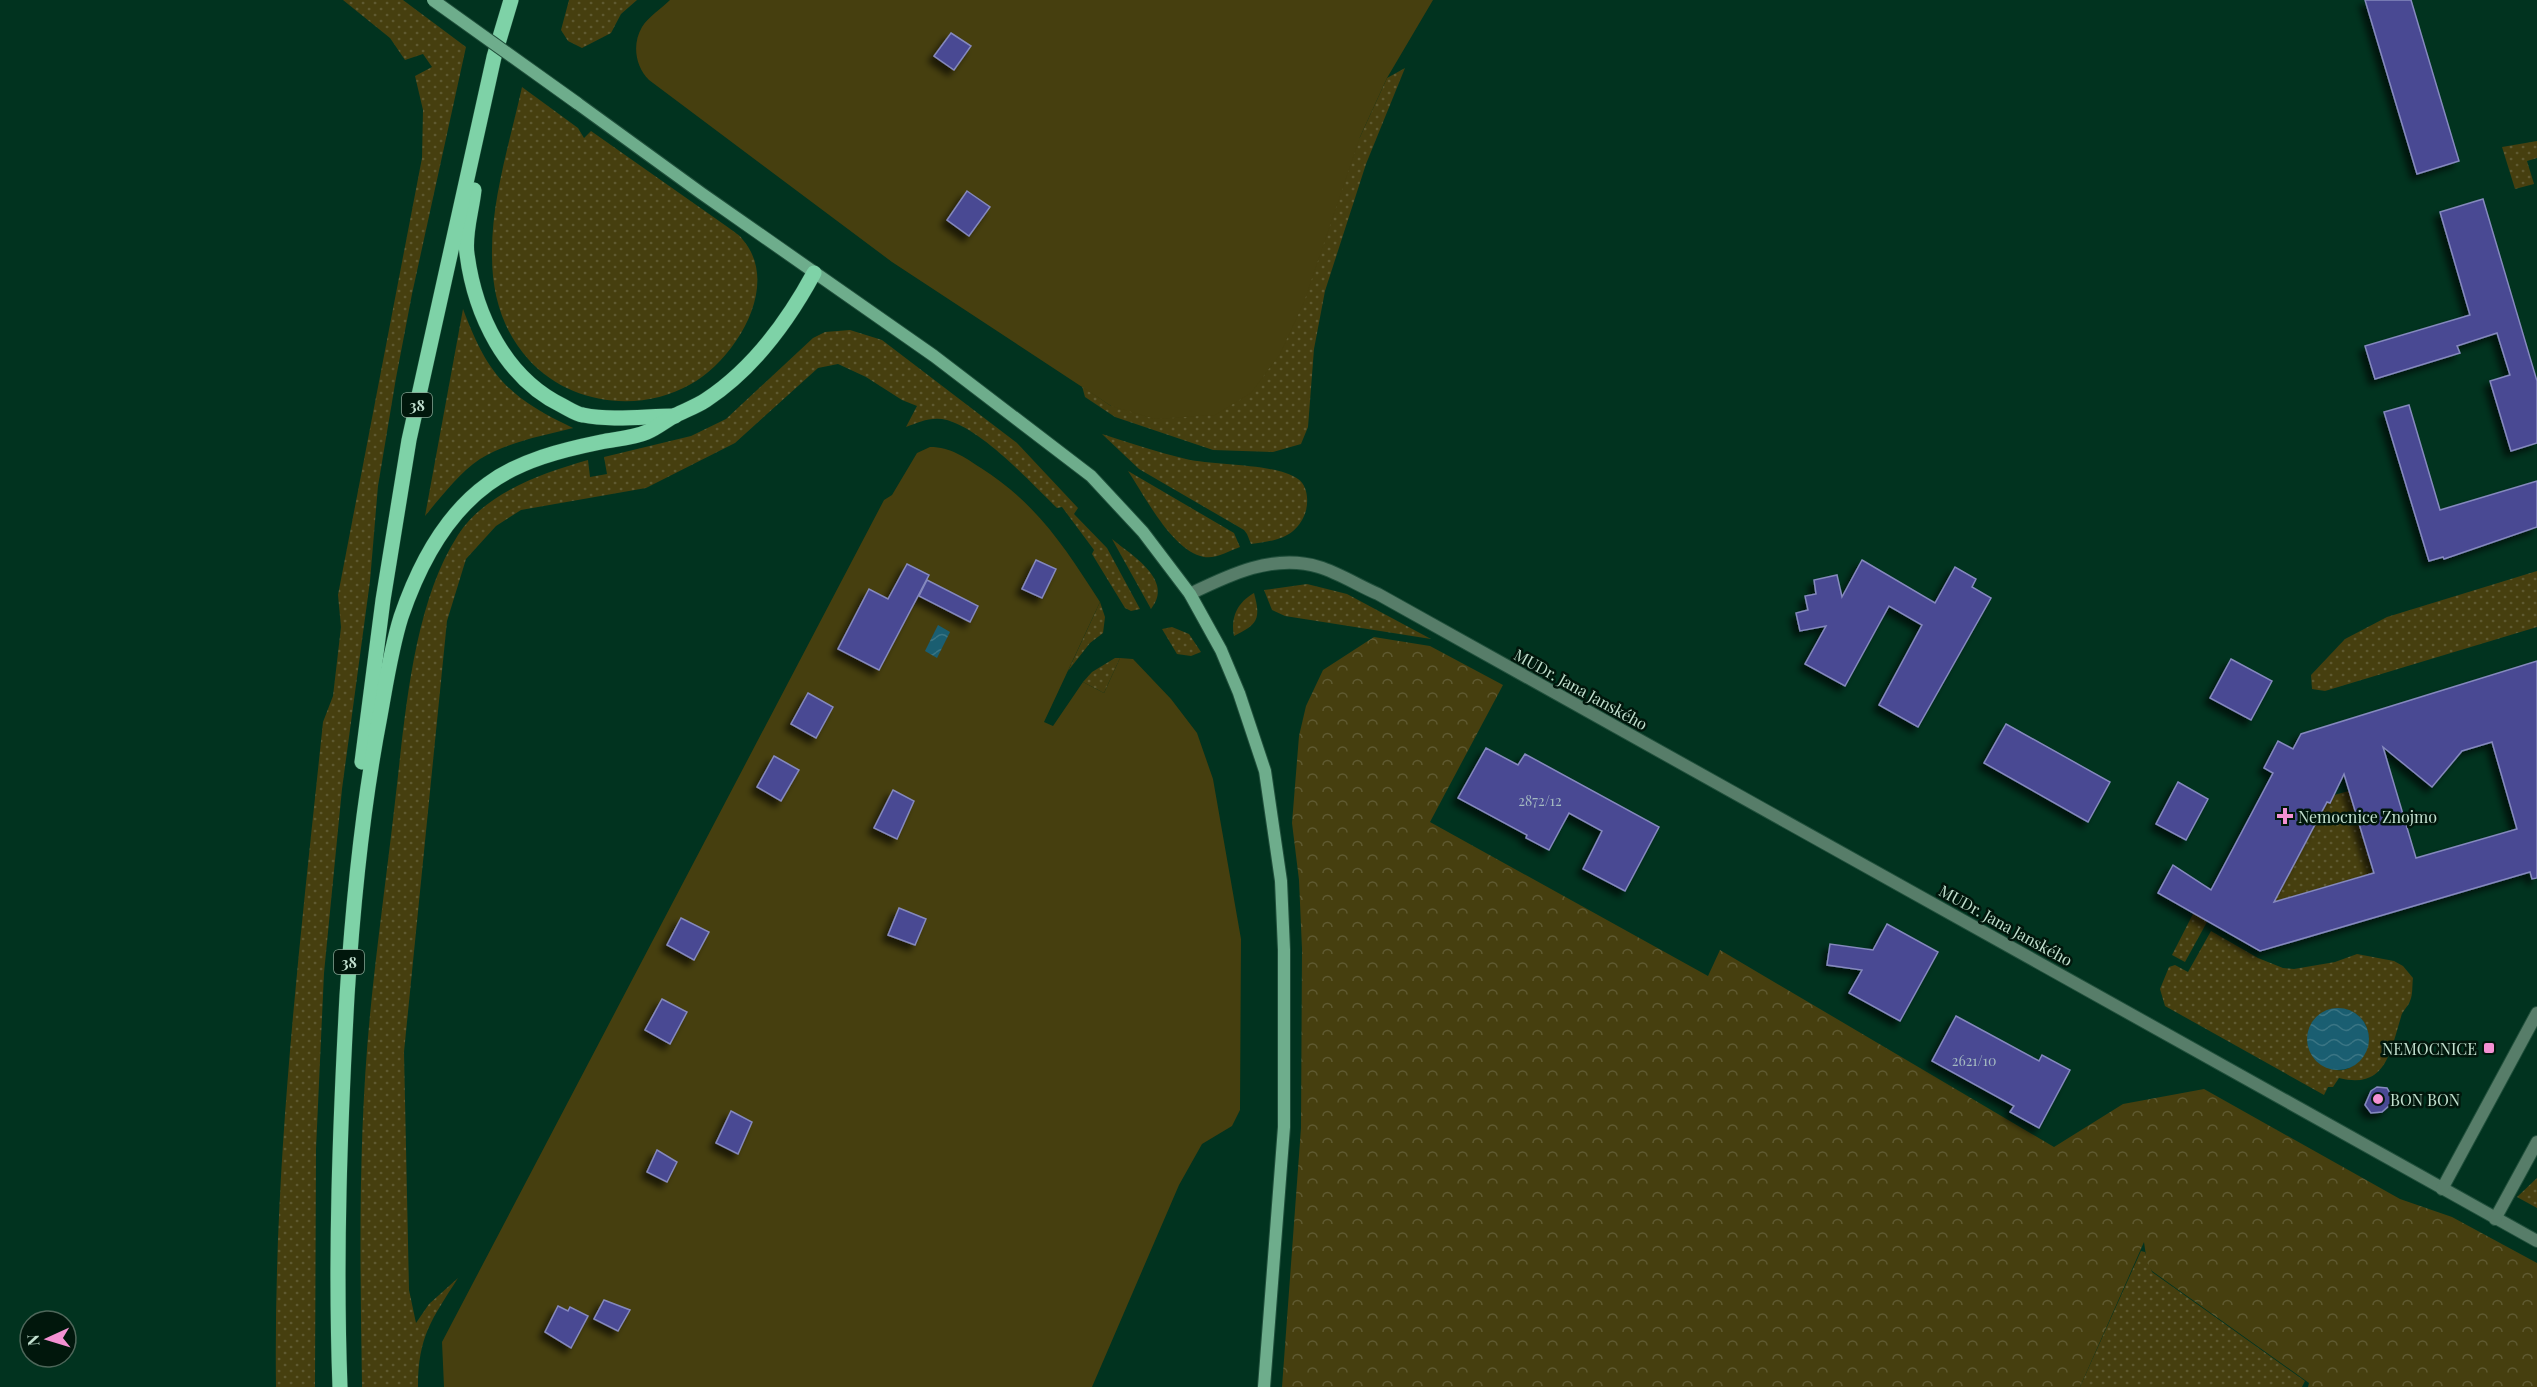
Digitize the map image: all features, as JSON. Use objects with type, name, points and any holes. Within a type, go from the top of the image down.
[{"type":"main road","points":[[433,0],[814,273],[934,356],[1091,476],[1143,532],[1190,594],[1221,650],[1239,693],[1265,771],[1281,881],[1284,950],[1284,1127],[1264,1387]]},
{"type":"main road","name":"38","points":[[340,1387],[338,1335],[340,1132],[351,928],[365,792],[362,757],[409,440],[508,0]]},
{"type":"main road","points":[[486,98],[466,251],[481,312],[495,340],[526,381],[548,399],[581,415],[675,416]]},
{"type":"main road","points":[[365,792],[401,618],[422,566],[455,513],[490,483],[516,468],[569,449],[646,432],[704,402],[749,364],[784,322],[814,273]]},
{"type":"street","name":"MUDr. Jana Janského","points":[[1190,594],[1251,568],[1298,562],[1320,567],[1378,594],[2495,1219]]},
{"type":"street","points":[[2442,1189],[2537,1013]]},
{"type":"street","points":[[2537,1142],[2495,1219],[2537,1241]]},
{"type":"green space","points":[[343,0],[403,0],[466,47],[396,378],[378,486],[370,581],[342,789],[324,973],[316,1149],[315,1387],[276,1387],[276,1303],[283,1137],[323,722],[333,696],[341,627],[338,595],[422,158],[423,110],[415,76],[432,67],[423,54],[405,60],[390,38]]},
{"type":"green space","points":[[569,0],[637,0],[621,14],[611,33],[582,48],[568,41],[561,30]]},
{"type":"green space","points":[[670,0],[1433,0],[1387,78],[1360,137],[1304,302],[1280,354],[1251,393],[1215,415],[1155,419],[1111,406],[892,262],[649,80],[638,62],[637,40],[645,23]]},
{"type":"green space","points":[[1405,68],[1366,164],[1325,291],[1314,349],[1308,427],[1301,444],[1273,452],[1213,450],[1115,417],[1085,397],[1082,386],[1111,406],[1360,137],[1387,78]]},
{"type":"green space","points":[[522,87],[578,128],[584,138],[591,131],[737,234],[754,258],[757,279],[755,299],[748,320],[737,340],[723,358],[691,384],[649,399],[606,400],[584,395],[564,387],[545,375],[529,360],[512,337],[497,299],[492,256],[498,192]]},
{"type":"green space","points":[[2537,141],[2537,158],[2527,161],[2534,184],[2515,189],[2502,147]]},
{"type":"green space","points":[[463,309],[482,352],[503,382],[532,406],[573,428],[513,444],[490,453],[457,478],[425,516]]},
{"type":"green space","points":[[850,330],[882,340],[1017,443],[1078,508],[1074,514],[1107,548],[1140,609],[1131,611],[1125,608],[1092,554],[1094,550],[1062,507],[1057,508],[991,446],[961,426],[947,420],[931,419],[906,427],[917,406],[838,364],[818,368],[735,443],[646,488],[521,510],[496,526],[466,559],[447,621],[404,1052],[409,1290],[416,1323],[429,1304],[458,1278],[428,1329],[421,1354],[418,1387],[362,1387],[360,1247],[362,1154],[370,1015],[407,700],[420,629],[442,563],[469,520],[499,496],[534,478],[588,460],[590,477],[607,474],[604,457],[691,436],[726,419],[813,338],[825,332]]},
{"type":"green space","points":[[1102,434],[1186,459],[1260,467],[1288,474],[1302,482],[1306,491],[1307,507],[1304,516],[1295,530],[1282,538],[1251,544],[1244,530],[1139,469]]},
{"type":"green space","points":[[930,447],[951,451],[963,457],[1018,496],[1034,511],[1061,544],[1100,602],[1044,722],[1053,726],[1083,682],[1104,693],[1120,658],[1133,659],[1171,699],[1197,733],[1213,779],[1241,939],[1240,1110],[1232,1126],[1202,1144],[1179,1185],[1092,1387],[444,1387],[442,1342],[884,500],[892,495],[917,453]]},
{"type":"green space","points":[[1128,471],[1234,533],[1240,547],[1213,557],[1192,553],[1170,534]]},
{"type":"green space","points":[[1112,539],[1148,569],[1154,578],[1158,588],[1157,598],[1151,609]]},
{"type":"green space","points":[[2537,571],[2537,627],[2325,691],[2312,689],[2311,675],[2345,639],[2387,617]]},
{"type":"green space","points":[[1307,584],[1347,594],[1431,639],[1285,616],[1272,610],[1264,590]]},
{"type":"green space","points":[[1254,593],[1257,609],[1256,620],[1234,636],[1233,623],[1236,611]]},
{"type":"green space","points":[[1100,602],[1105,617],[1103,633],[1090,643],[1068,671]]},
{"type":"green space","points":[[1172,627],[1189,634],[1201,652],[1191,656],[1177,654],[1162,629]]},
{"type":"green space","points":[[1374,637],[1430,646],[1503,685],[1430,822],[1708,976],[1720,950],[2054,1147],[2123,1104],[2204,1089],[2400,1199],[2452,1217],[2537,1263],[2537,1387],[2308,1387],[2309,1383],[2152,1271],[2147,1263],[2144,1242],[2080,1387],[1282,1387],[1301,1128],[1302,949],[1299,880],[1292,823],[1299,736],[1306,706],[1323,670]]},
{"type":"green space","points":[[1115,658],[1120,658],[1104,693],[1083,682],[1092,672]]},
{"type":"green space","points":[[2349,791],[2373,873],[2274,902],[2327,802],[2330,803],[2334,795]]},
{"type":"green space","points":[[2194,912],[2207,922],[2185,962],[2172,955]]},
{"type":"green space","points":[[2211,931],[2258,958],[2283,968],[2294,969],[2335,962],[2357,954],[2394,961],[2403,966],[2413,978],[2411,999],[2402,1015],[2384,1065],[2367,1078],[2355,1080],[2339,1078],[2333,1087],[2328,1087],[2324,1095],[2165,1006],[2160,989],[2169,967],[2175,965],[2188,972]],"holes":[[[2345,1009],[2361,1018],[2368,1030],[2368,1044],[2362,1056],[2353,1066],[2341,1070],[2328,1067],[2315,1055],[2310,1046],[2308,1034],[2313,1021]]]},
{"type":"green space","points":[[2537,1178],[2537,1208],[2517,1197]]},
{"type":"green space","points":[[2141,1251],[2145,1252],[2152,1272],[2305,1381],[2302,1387],[2080,1387]]},
{"type":"water","points":[[938,625],[950,632],[937,658],[925,651]]},
{"type":"water","points":[[2338,1008],[2360,1017],[2369,1039],[2360,1061],[2338,1070],[2316,1061],[2307,1039],[2316,1017]]},
{"type":"building","points":[[2365,0],[2411,0],[2459,161],[2417,174]]},
{"type":"building","points":[[951,33],[971,46],[954,70],[934,56]]},
{"type":"building","points":[[967,191],[990,207],[969,236],[947,220]]},
{"type":"building","points":[[2483,199],[2537,381],[2537,443],[2511,451],[2490,381],[2510,375],[2497,333],[2457,346],[2460,353],[2375,379],[2365,346],[2470,315],[2440,212]]},
{"type":"building","points":[[2409,405],[2440,510],[2537,481],[2537,527],[2444,559],[2443,557],[2429,561],[2384,412]]},
{"type":"building","points":[[1036,560],[1056,569],[1042,598],[1022,589]]},
{"type":"building","points":[[1862,560],[1935,603],[1955,567],[1976,579],[1972,587],[1991,598],[1918,727],[1879,705],[1922,625],[1889,606],[1845,686],[1805,664],[1826,626],[1800,631],[1796,613],[1808,610],[1805,596],[1816,594],[1814,580],[1837,575],[1842,597]]},
{"type":"building","points":[[907,564],[929,575],[879,670],[838,649],[869,589],[888,599]]},
{"type":"building","points":[[927,580],[978,606],[970,622],[919,596]]},
{"type":"building","points":[[2231,659],[2272,681],[2251,720],[2210,698]]},
{"type":"building","name":"Nemocnice Znojmo","points":[[2537,661],[2537,878],[2532,879],[2530,872],[2260,951],[2158,893],[2173,865],[2211,890],[2273,773],[2264,768],[2278,741],[2293,749],[2301,734]],"holes":[[[2492,742],[2517,829],[2416,858],[2383,747],[2432,787],[2462,751]],[[2344,774],[2374,873],[2274,902],[2327,802],[2330,803]]]},
{"type":"building","points":[[808,693],[833,707],[816,738],[791,724]]},
{"type":"building","points":[[2006,724],[2110,782],[2088,822],[1984,763]]},
{"type":"building","points":[[1486,748],[1518,765],[1525,754],[1659,827],[1625,891],[1583,869],[1602,831],[1569,813],[1549,850],[1526,838],[1527,835],[1458,798]]},
{"type":"building","points":[[774,756],[799,770],[781,801],[757,787]]},
{"type":"building","points":[[2178,782],[2208,799],[2186,840],[2156,824]]},
{"type":"building","points":[[893,790],[914,801],[897,839],[874,828]]},
{"type":"building","points":[[899,908],[926,919],[915,945],[888,935]]},
{"type":"building","points":[[681,918],[709,932],[694,960],[667,945]]},
{"type":"building","points":[[1887,924],[1938,952],[1900,1021],[1849,993],[1862,970],[1827,965],[1830,944],[1873,950]]},
{"type":"building","points":[[662,999],[687,1012],[670,1044],[645,1030]]},
{"type":"building","points":[[1956,1016],[2039,1061],[2042,1055],[2070,1070],[2039,1128],[2010,1112],[2014,1106],[1932,1061]]},
{"type":"building","points":[[2377,1087],[2387,1088],[2392,1097],[2391,1104],[2382,1112],[2371,1113],[2365,1105],[2371,1091]]},
{"type":"building","points":[[731,1111],[752,1122],[738,1154],[716,1143]]},
{"type":"building","points":[[657,1150],[677,1162],[667,1182],[647,1172]]},
{"type":"building","points":[[604,1300],[630,1310],[618,1331],[594,1319]]},
{"type":"building","points":[[558,1306],[568,1311],[570,1307],[588,1316],[571,1348],[545,1332]]},
{"type":"place","name":"Nemocnice Znojmo","points":[[2285,816]]},
{"type":"place","name":"NEMOCNICE","points":[[2489,1048]]},
{"type":"place","name":"BON BON","points":[[2378,1099]]}]
